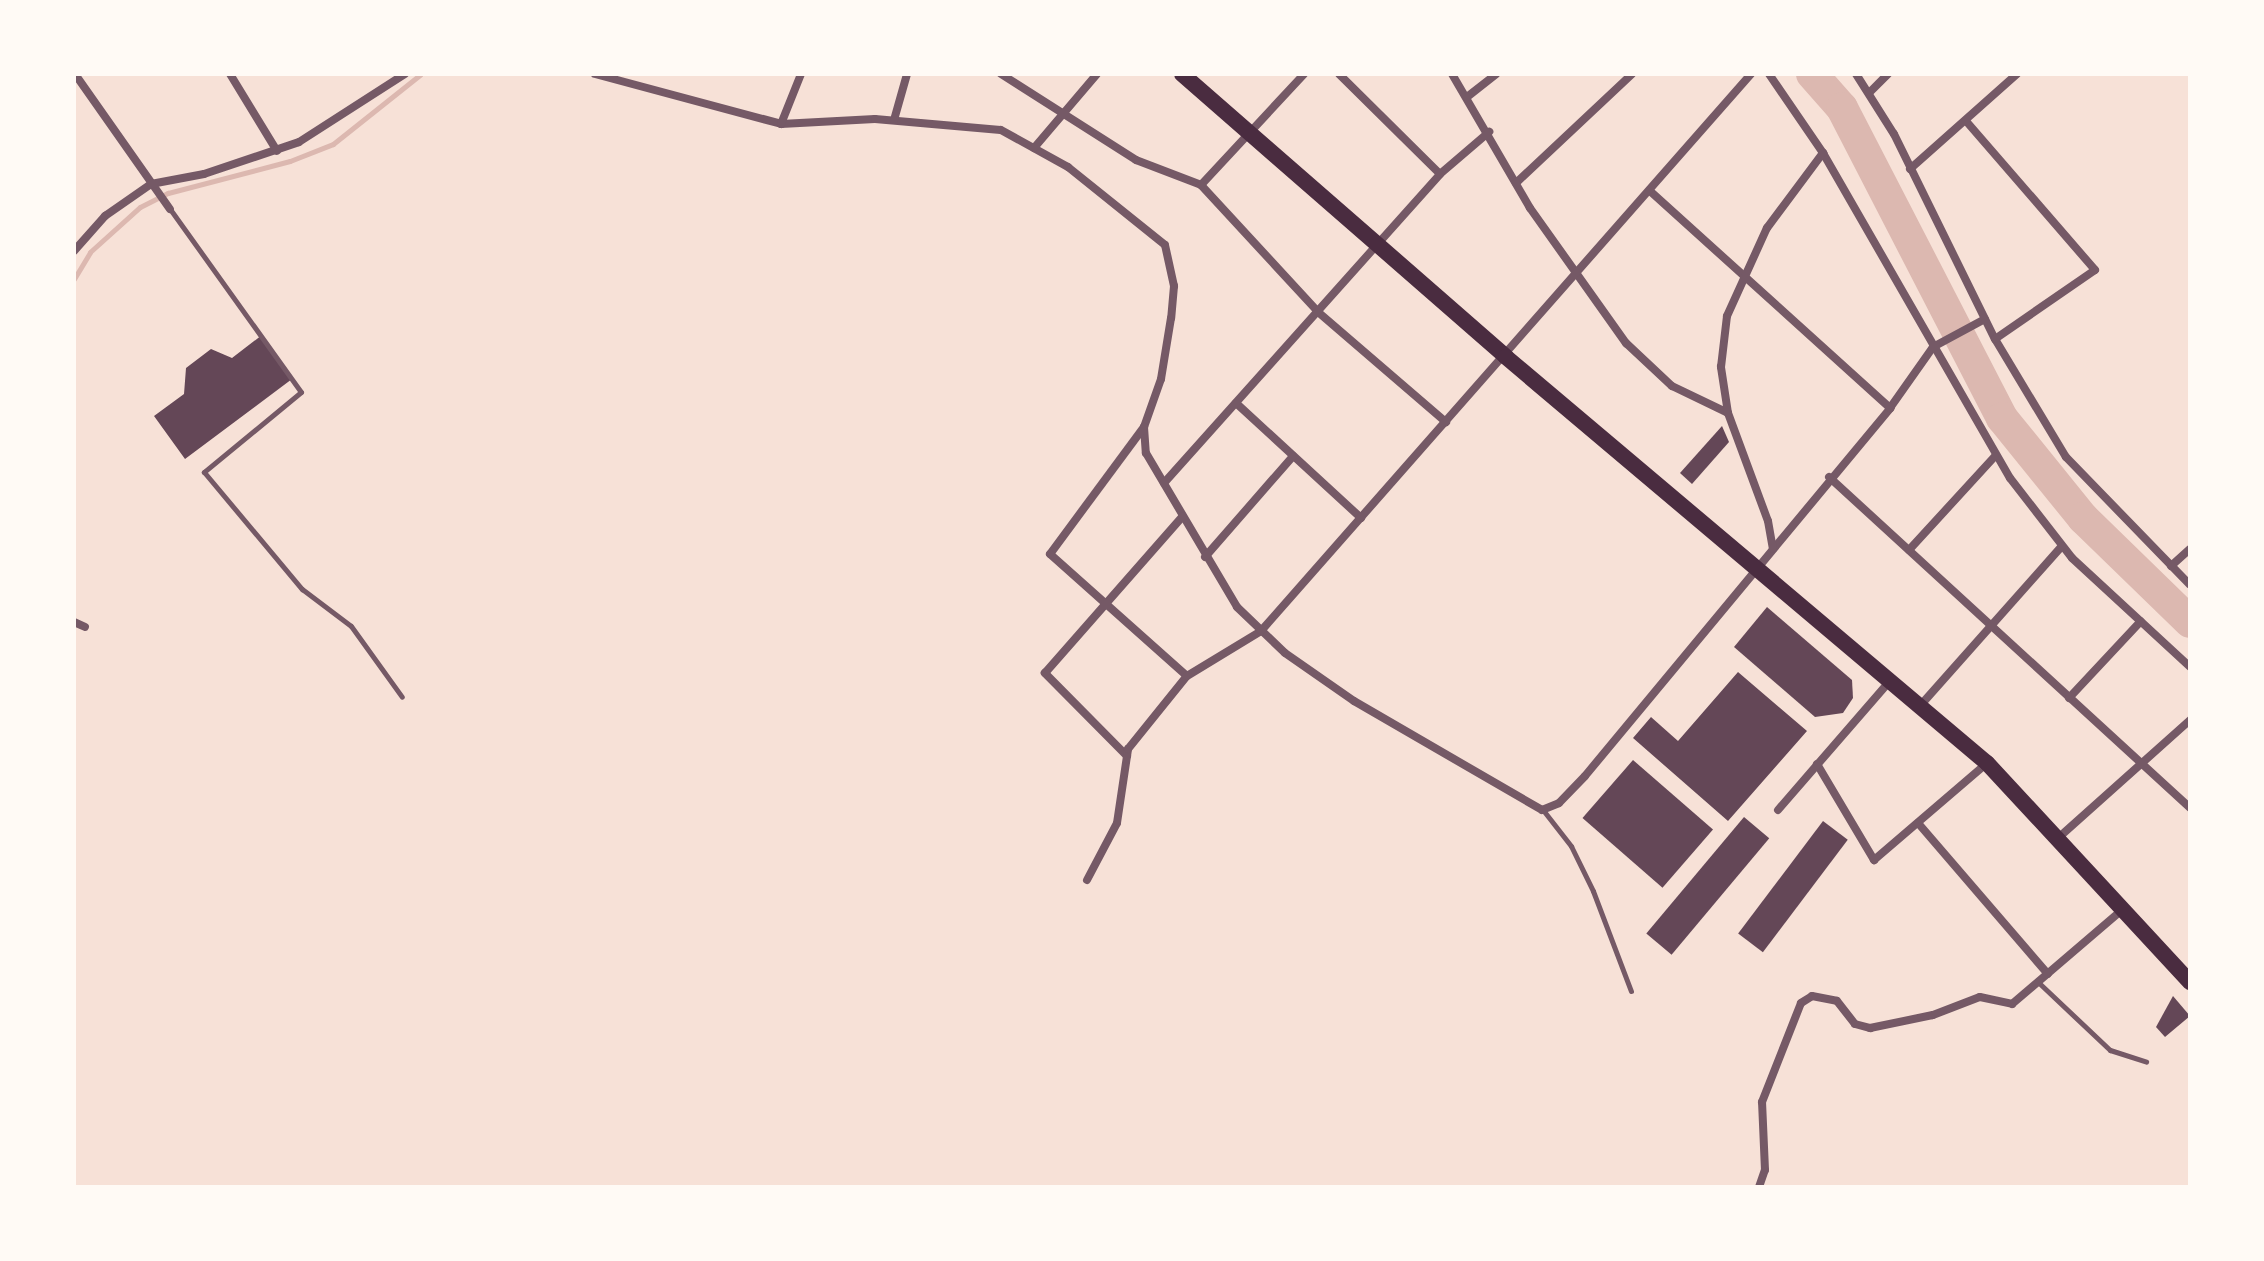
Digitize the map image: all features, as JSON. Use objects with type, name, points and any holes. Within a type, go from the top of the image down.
[{"type":"highway","points":[[1182,74],[1506,357],[1759,567],[1888,683],[1987,763],[2190,982]]},
{"type":"street","points":[[75,74],[170,209]]},
{"type":"street","points":[[230,74],[277,151]]},
{"type":"street","points":[[781,124],[801,74]]},
{"type":"street","points":[[894,120],[907,74]]},
{"type":"street","points":[[1001,74],[1136,160],[1201,185],[1318,312],[1446,422]]},
{"type":"street","points":[[1034,148],[1097,74]]},
{"type":"street","points":[[1201,185],[1304,74]]},
{"type":"street","points":[[1339,74],[1440,174]]},
{"type":"street","points":[[1452,74],[1575,275],[1654,371],[1706,405],[1728,413]]},
{"type":"street","points":[[1467,97],[1496,74]]},
{"type":"street","points":[[1516,183],[1632,74]]},
{"type":"street","points":[[1087,880],[1117,823],[1127,756],[1187,676],[1261,631],[1506,357],[1751,74]]},
{"type":"street","points":[[1769,74],[1823,153],[1995,456],[2062,546],[2190,667]]},
{"type":"street","points":[[1856,74],[1910,169],[1995,339],[2066,457],[2190,585]]},
{"type":"street","points":[[1869,93],[1888,74]]},
{"type":"street","points":[[1910,169],[2017,74]]},
{"type":"street","points":[[74,251],[105,216],[151,184],[277,151],[354,111],[402,75]]},
{"type":"street","points":[[600,75],[781,124],[894,120],[1001,130],[1068,167],[1165,245],[1174,286],[1171,318],[1161,379],[1144,427],[1050,554],[1187,676]]},
{"type":"street","points":[[1966,121],[2095,270],[1995,339]]},
{"type":"street","points":[[1164,483],[1440,174],[1489,132]]},
{"type":"street","points":[[1773,549],[1768,521],[1728,413],[1721,367],[1725,329],[1742,275],[1767,228],[1823,153]]},
{"type":"street","points":[[1650,191],[1890,408]]},
{"type":"street","points":[[1144,427],[1146,453],[1182,517],[1237,607],[1261,631],[1354,701],[1542,810],[1559,803],[1585,776],[1759,567],[1829,477],[1890,408],[1933,347],[1985,319]]},
{"type":"street","points":[[1236,403],[1361,518]]},
{"type":"street","points":[[1205,557],[1293,456]]},
{"type":"street","points":[[1909,550],[1995,456]]},
{"type":"street","points":[[1829,477],[2190,808]]},
{"type":"street","points":[[1127,756],[1045,673],[1182,517]]},
{"type":"street","points":[[1919,707],[2062,546]]},
{"type":"street","points":[[2171,566],[2190,549]]},
{"type":"street","points":[[2069,698],[2141,621]]},
{"type":"street","points":[[74,622],[85,627]]},
{"type":"street","points":[[1778,810],[1888,683]]},
{"type":"street","points":[[2056,840],[2190,720]]},
{"type":"street","points":[[1817,764],[1874,860],[1987,763]]},
{"type":"street","points":[[1918,823],[2048,974]]},
{"type":"street","points":[[1759,1187],[1765,1170],[1762,1102],[1801,1003],[1812,996],[1837,1001],[1855,1024],[1870,1028],[1933,1015],[1980,997],[2012,1004],[2122,910]]},
{"type":"lane","points":[[170,209],[301,392],[204,472],[302,589],[351,626],[402,697]]},
{"type":"lane","points":[[1542,810],[1571,846],[1593,891],[1631,991]]},
{"type":"lane","points":[[2038,982],[2110,1050],[2146,1062]]},
{"type":"building","points":[[262,335],[292,379],[185,459],[154,416],[184,394],[186,368],[211,349],[232,358]]},
{"type":"building","points":[[1722,426],[1729,442],[1692,484],[1680,473]]},
{"type":"building","points":[[1767,607],[1852,680],[1853,698],[1843,713],[1815,717],[1734,647]]},
{"type":"building","points":[[1738,672],[1807,731],[1728,821],[1633,738],[1651,717],[1678,741]]},
{"type":"building","points":[[1633,760],[1713,830],[1662,888],[1582,818]]},
{"type":"building","points":[[1744,817],[1769,838],[1672,955],[1646,933]]},
{"type":"building","points":[[1823,821],[1848,840],[1763,952],[1738,934]]},
{"type":"building","points":[[2173,996],[2190,1016],[2165,1037],[2156,1027]]},
{"type":"waterway","points":[[74,279],[90,252],[140,207],[168,193],[290,161],[333,144],[421,74]]},
{"type":"waterway","points":[[1812,74],[1842,108],[2002,418],[2083,518],[2190,622]]}]
